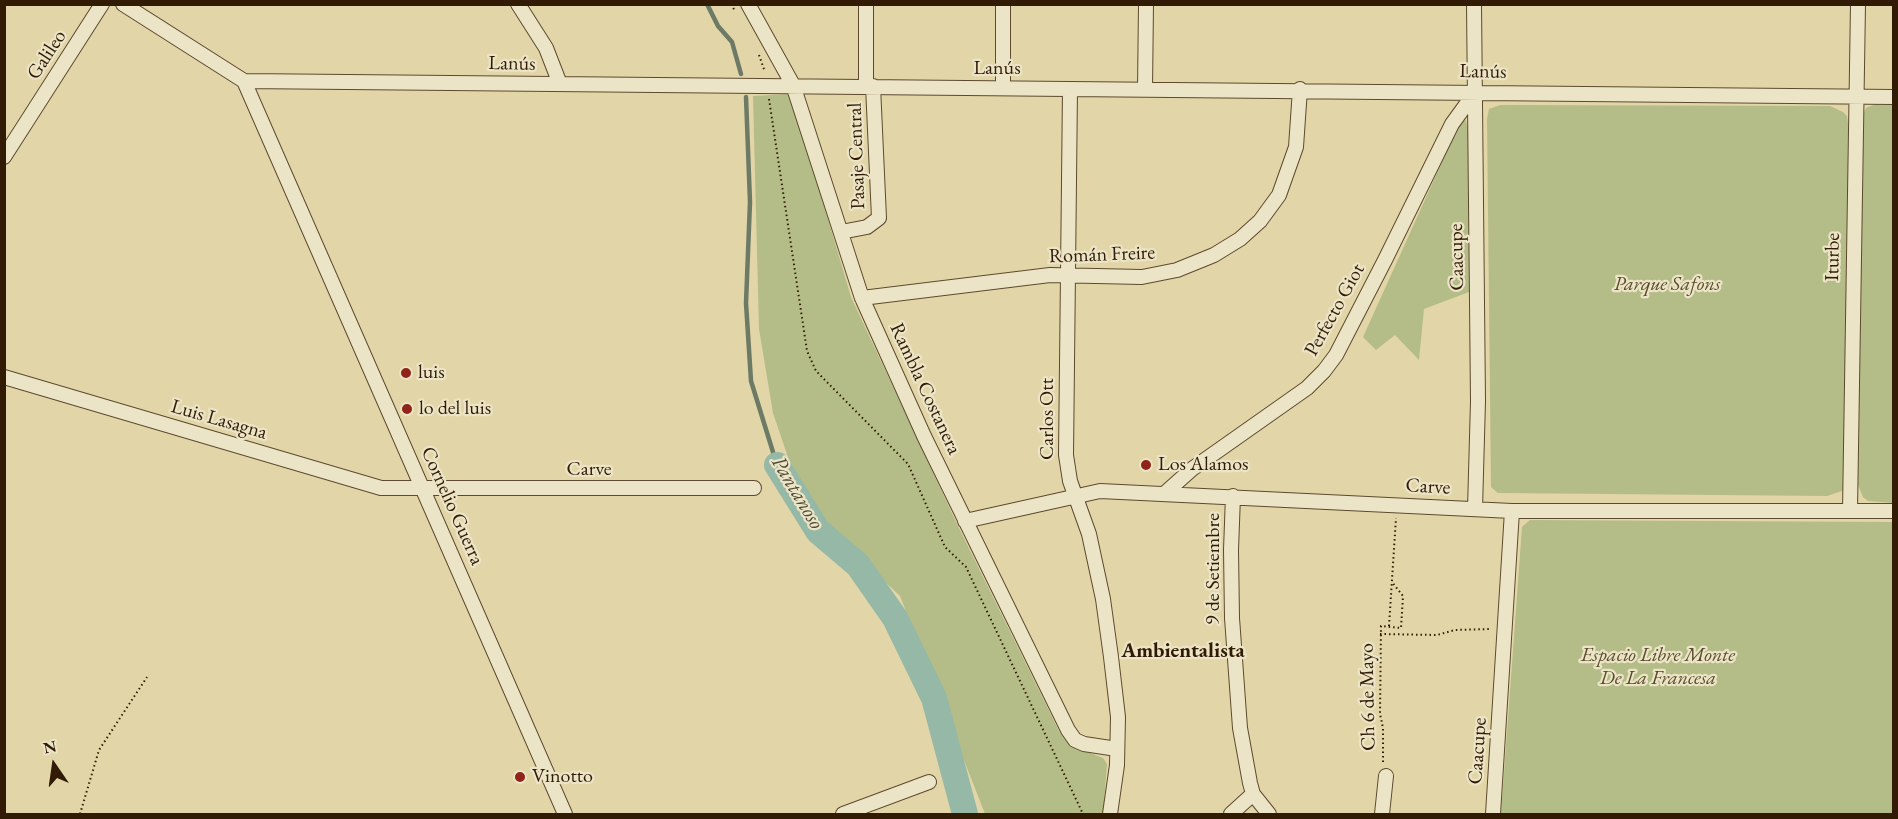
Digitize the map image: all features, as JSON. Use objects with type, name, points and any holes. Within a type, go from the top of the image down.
[{"type":"street","name":"Galileo","points":[[4,157],[102,4]]},
{"type":"street","points":[[123,4],[244,81]]},
{"type":"street","points":[[518,4],[546,48],[560,84]]},
{"type":"street","name":"Rambla Costanera","points":[[748,4],[793,85],[862,298],[965,521],[1068,730],[1075,740],[1084,744],[1117,748]]},
{"type":"street","points":[[866,4],[870,86]]},
{"type":"street","points":[[1003,4],[1003,88]]},
{"type":"street","points":[[1145,89],[1146,4]]},
{"type":"street","name":"Caacupe","points":[[1474,4],[1478,401],[1475,509]]},
{"type":"street","name":"Iturbe","points":[[1850,511],[1858,4]]},
{"type":"street","name":"Lanús","points":[[244,81],[1300,89],[1893,97]]},
{"type":"street","name":"Cornelio Guerra","points":[[244,81],[566,814]]},
{"type":"street","name":"Pasaje Central","points":[[841,232],[867,227],[879,218],[870,86]]},
{"type":"street","name":"Carlos Ott","points":[[1070,88],[1066,455],[1067,468],[1089,534],[1103,598],[1118,717],[1110,814]]},
{"type":"street","name":"Román Freire","points":[[862,298],[1050,275],[1142,277],[1177,270],[1214,255],[1240,239],[1260,221],[1279,195],[1289,173],[1300,120],[1300,89]]},
{"type":"street","name":"Perfecto Giot","points":[[1164,494],[1192,469],[1306,388],[1336,355],[1452,124],[1476,91]]},
{"type":"street","name":"Luis Lasagna","points":[[4,377],[381,488],[424,490]]},
{"type":"street","name":"Carve","points":[[424,490],[754,488]]},
{"type":"street","name":"Carve","points":[[965,521],[1076,494],[1100,491],[1512,511],[1893,511]]},
{"type":"street","name":"9 de Setiembre","points":[[1233,496],[1232,618],[1240,728],[1245,767],[1253,794],[1269,814]]},
{"type":"street","name":"Caacupe","points":[[1492,814],[1512,511]]},
{"type":"street","points":[[1382,814],[1386,776]]},
{"type":"street","points":[[843,814],[929,782]]},
{"type":"street","points":[[1232,814],[1253,794]]},
{"type":"path","points":[[731,4],[736,13]]},
{"type":"path","points":[[756,46],[767,84],[807,351],[816,371],[908,464],[945,548],[966,567],[1083,814]]},
{"type":"path","name":"Ch 6 de Mayo","points":[[1389,626],[1396,505]]},
{"type":"path","name":"Ch 6 de Mayo","points":[[1386,776],[1382,756],[1383,728],[1380,714],[1380,634],[1381,626],[1401,628],[1403,596],[1392,582]]},
{"type":"path","points":[[1380,634],[1437,635],[1455,630],[1505,628]]},
{"type":"path","points":[[80,814],[99,750],[147,677]]},
{"type":"green space","points":[[791,94],[851,297],[958,526],[1059,731],[1070,745],[1103,758],[1107,764],[1103,814],[985,814],[900,596],[823,523],[795,478],[773,413],[759,329],[753,96]]},
{"type":"green space","points":[[1876,104],[1893,105],[1893,503],[1868,501],[1863,497],[1858,485],[1862,117],[1866,108]]},
{"type":"green space","name":"Parque Safons","points":[[1500,105],[1830,106],[1847,116],[1849,129],[1846,462],[1845,487],[1842,491],[1827,496],[1498,493],[1491,487],[1487,119],[1489,109]]},
{"type":"green space","points":[[1466,120],[1468,130],[1469,292],[1424,309],[1419,360],[1395,335],[1376,350],[1363,337],[1460,122]]},
{"type":"green space","name":"Espacio Libre Monte De La Francesa","points":[[1530,520],[1893,522],[1893,814],[1501,814],[1522,527]]},
{"type":"waterway","name":"Pantanoso","points":[[707,4],[718,26],[732,42],[741,74]]},
{"type":"waterway","name":"Pantanoso","points":[[746,97],[750,202],[746,303],[751,381],[777,465]]},
{"type":"waterway","name":"Pantanoso","points":[[777,465],[818,531],[858,565],[895,618],[934,698],[965,814]]},
{"type":"place","name":"luis","points":[[406,373]]},
{"type":"place","name":"lo del luis","points":[[407,409]]},
{"type":"place","name":"Los Alamos","points":[[1146,465]]},
{"type":"place","name":"Vinotto","points":[[520,777]]},
{"type":"district","name":"Ambientalista","points":[[1183,651]]}]
